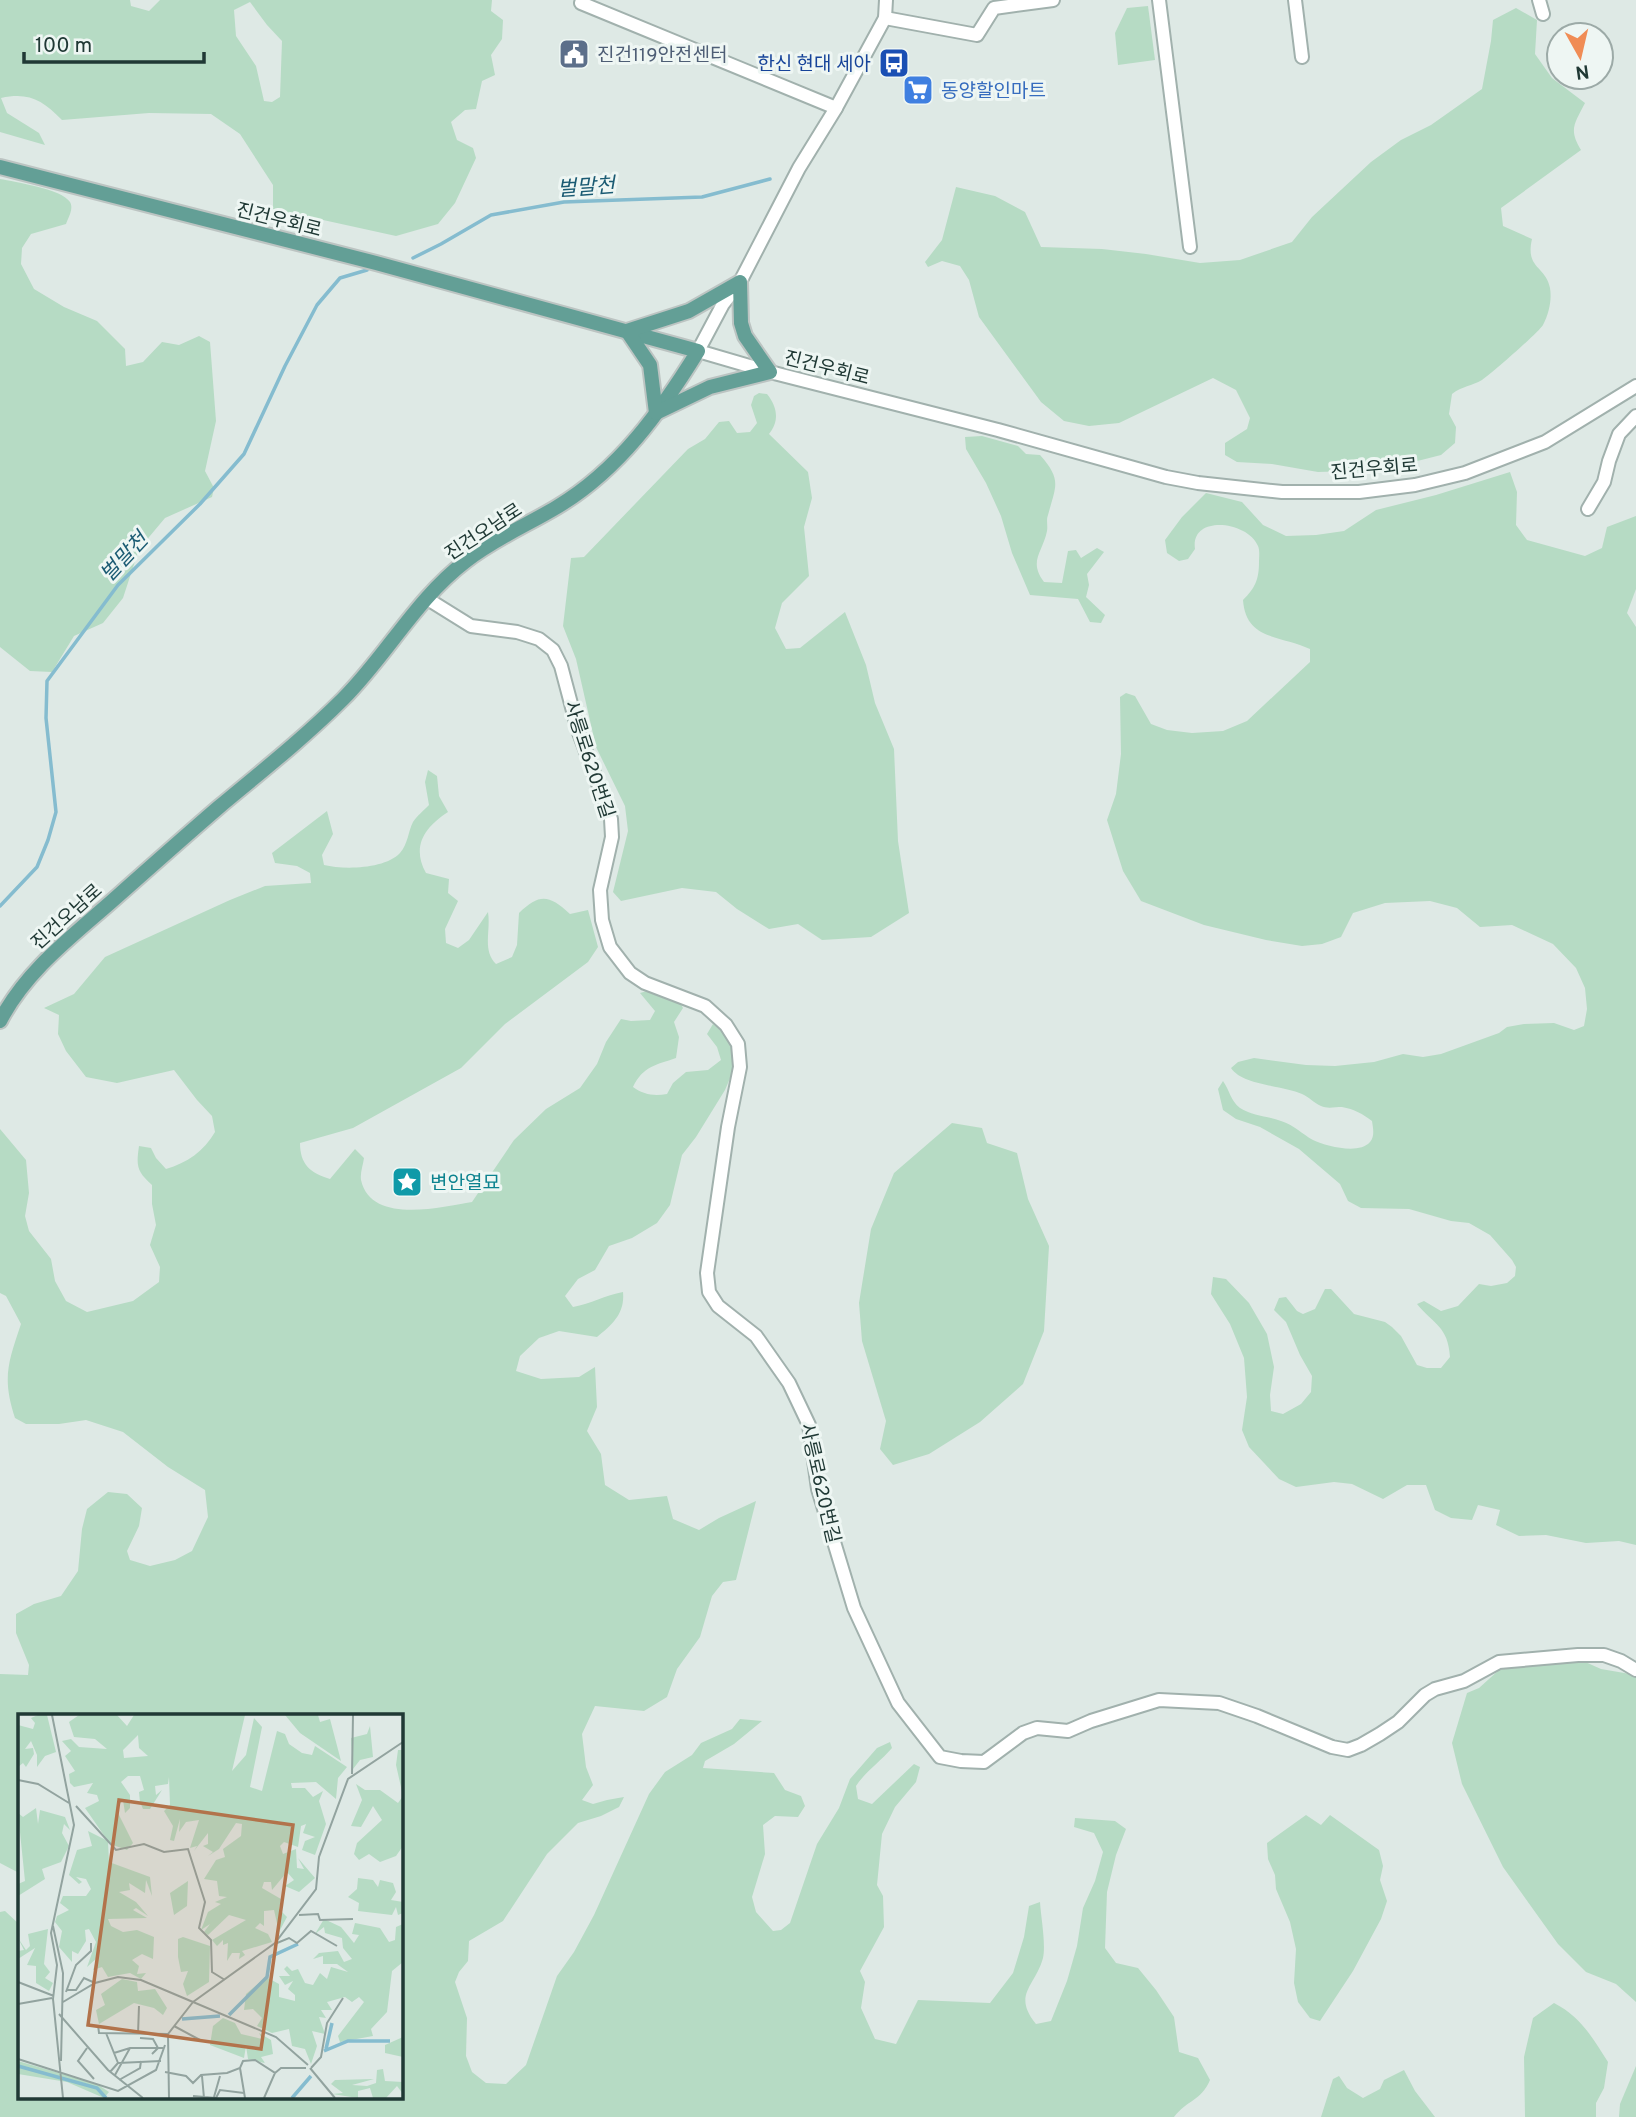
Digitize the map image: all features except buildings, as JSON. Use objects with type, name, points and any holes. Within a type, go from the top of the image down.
[{"type":"main road","name":"진건우회로","points":[[0,167],[352,257],[698,351]]},
{"type":"main road","points":[[740,282],[741,323],[745,336],[770,372],[709,387],[656,413],[650,365],[627,331],[689,311],[740,282]]},
{"type":"main road","name":"진건오남로","points":[[0,1021],[13,997],[41,964],[330,712],[365,677],[426,598],[465,561],[559,506],[623,456],[672,394],[698,351]]},
{"type":"street","name":"진건오남로","points":[[698,351],[723,304],[740,282],[799,168],[885,19],[886,0]]},
{"type":"street","points":[[885,19],[977,35],[994,8],[1053,0]]},
{"type":"street","points":[[1159,0],[1190,247]]},
{"type":"street","points":[[1296,0],[1302,57]]},
{"type":"street","points":[[1539,0],[1543,14]]},
{"type":"street","points":[[581,3],[836,108]]},
{"type":"street","name":"진건우회로","points":[[698,351],[1011,433],[1166,477],[1282,492],[1359,492],[1415,485],[1465,472],[1545,442],[1631,390]]},
{"type":"street","points":[[1631,390],[1636,404]]},
{"type":"street","points":[[1588,509],[1604,482],[1619,434],[1636,415]]},
{"type":"street","name":"사릉로620번길","points":[[426,598],[471,626],[517,632],[539,639],[553,650],[561,666],[578,730],[611,819],[612,838],[600,890],[601,920],[610,947],[630,973],[645,983],[705,1006],[726,1026],[738,1044],[740,1067],[728,1127],[708,1273],[709,1292],[718,1306],[756,1336],[789,1383],[809,1425],[818,1489],[854,1608],[898,1703],[940,1757],[985,1762],[1023,1733],[1037,1728],[1068,1731],[1159,1700],[1219,1703],[1332,1747],[1348,1750],[1389,1728],[1435,1689],[1464,1681],[1499,1662],[1604,1655],[1636,1670]]},
{"type":"street","points":[[0,1005],[13,997]]},
{"type":"green space","points":[[0,0],[130,0],[131,6],[149,11],[160,0],[492,0],[491,11],[503,20],[502,39],[491,55],[495,75],[482,81],[476,109],[465,110],[451,122],[457,140],[473,148],[476,158],[455,203],[438,224],[396,236],[273,209],[273,185],[240,134],[211,114],[149,113],[62,120],[35,99],[11,96],[1,98],[7,113],[39,133],[45,145],[0,132]],"holes":[[[250,2],[282,41],[280,97],[272,102],[264,101],[256,66],[236,36],[234,10]]]},
{"type":"green space","points":[[1148,6],[1155,60],[1118,65],[1115,33],[1127,8]]},
{"type":"green space","points":[[1516,8],[1537,20],[1535,54],[1545,68],[1545,91],[1569,91],[1585,103],[1574,126],[1575,137],[1581,150],[1501,208],[1503,226],[1532,239],[1531,256],[1545,275],[1550,288],[1548,311],[1540,329],[1504,362],[1482,380],[1452,394],[1449,414],[1456,427],[1455,443],[1441,455],[1382,470],[1318,472],[1272,464],[1237,462],[1225,455],[1225,443],[1247,429],[1250,418],[1236,390],[1213,378],[1119,423],[1089,426],[1064,421],[1041,402],[979,317],[969,280],[960,266],[942,261],[928,267],[925,262],[942,240],[956,187],[995,196],[1025,212],[1041,247],[1102,249],[1200,263],[1240,260],[1292,242],[1312,217],[1371,162],[1482,89],[1493,20]]},
{"type":"green space","points":[[0,179],[58,193],[70,202],[71,210],[66,224],[31,234],[22,248],[21,264],[34,289],[64,307],[97,321],[125,349],[126,366],[143,362],[162,342],[179,345],[199,336],[210,342],[216,421],[205,471],[214,488],[212,497],[165,518],[139,549],[123,598],[103,623],[74,636],[52,672],[30,671],[0,647]]},
{"type":"green space","points":[[759,393],[767,394],[775,409],[775,424],[769,434],[808,472],[812,498],[804,527],[809,576],[782,603],[775,628],[786,649],[800,648],[845,612],[866,665],[875,703],[894,749],[898,841],[909,913],[871,937],[822,940],[798,924],[769,929],[716,892],[682,888],[621,901],[613,892],[628,831],[625,806],[596,747],[576,659],[563,626],[571,558],[584,557],[688,449],[705,439],[719,422],[729,421],[737,433],[750,432],[757,423],[751,405],[754,396]]},
{"type":"green space","points":[[982,436],[1018,446],[1026,454],[1040,455],[1052,471],[1055,489],[1047,517],[1047,531],[1037,562],[1039,575],[1044,582],[1062,583],[1068,551],[1076,550],[1081,558],[1097,548],[1104,552],[1087,574],[1089,585],[1086,597],[1105,615],[1101,623],[1090,622],[1078,599],[1030,595],[1012,553],[1001,516],[966,449],[965,437]]},
{"type":"green space","points":[[1510,472],[1517,492],[1516,525],[1527,540],[1585,556],[1602,548],[1607,527],[1636,516],[1636,589],[1627,613],[1636,627],[1636,1545],[1619,1541],[1586,1543],[1546,1535],[1519,1536],[1496,1525],[1500,1510],[1478,1505],[1472,1520],[1451,1518],[1435,1510],[1426,1485],[1407,1485],[1383,1499],[1352,1484],[1334,1482],[1296,1487],[1279,1479],[1249,1447],[1242,1430],[1247,1397],[1244,1358],[1230,1324],[1211,1294],[1213,1277],[1226,1279],[1249,1303],[1267,1334],[1274,1367],[1271,1411],[1283,1414],[1301,1404],[1311,1392],[1312,1376],[1286,1322],[1274,1310],[1279,1298],[1286,1297],[1297,1311],[1303,1314],[1315,1309],[1325,1289],[1331,1289],[1354,1314],[1385,1322],[1392,1327],[1401,1336],[1417,1365],[1441,1368],[1450,1357],[1446,1339],[1439,1327],[1417,1304],[1424,1301],[1441,1311],[1458,1306],[1479,1284],[1491,1286],[1507,1283],[1515,1276],[1516,1267],[1512,1260],[1490,1235],[1469,1223],[1451,1221],[1409,1209],[1361,1208],[1348,1201],[1340,1184],[1299,1149],[1223,1110],[1218,1089],[1223,1081],[1240,1108],[1286,1123],[1313,1140],[1342,1148],[1365,1146],[1372,1140],[1373,1129],[1372,1121],[1362,1114],[1342,1107],[1323,1107],[1305,1095],[1244,1078],[1231,1068],[1238,1062],[1254,1058],[1335,1066],[1374,1062],[1403,1054],[1423,1057],[1441,1054],[1499,1033],[1507,1027],[1524,1024],[1554,1023],[1574,1030],[1584,1026],[1587,1009],[1585,988],[1576,968],[1553,944],[1512,925],[1480,927],[1457,908],[1430,901],[1385,903],[1353,913],[1341,937],[1322,944],[1302,946],[1204,925],[1141,901],[1123,871],[1107,820],[1116,794],[1121,754],[1120,697],[1126,693],[1135,696],[1151,724],[1167,730],[1192,733],[1223,731],[1247,721],[1310,662],[1310,649],[1267,635],[1251,623],[1243,600],[1256,583],[1259,548],[1243,531],[1221,525],[1210,526],[1201,530],[1196,538],[1195,549],[1188,559],[1179,561],[1167,553],[1165,540],[1182,517],[1206,493],[1242,502],[1263,525],[1286,536],[1316,535],[1344,531],[1376,510]]},
{"type":"green space","points":[[428,770],[437,776],[439,796],[448,812],[427,831],[420,846],[426,873],[449,879],[448,893],[458,901],[445,929],[446,943],[458,948],[469,940],[488,912],[488,946],[492,959],[496,964],[512,957],[517,945],[519,913],[533,902],[544,899],[556,903],[570,914],[588,910],[598,947],[588,962],[505,1024],[461,1068],[353,1128],[300,1143],[304,1162],[312,1171],[330,1179],[355,1149],[364,1158],[361,1180],[367,1194],[378,1203],[409,1210],[472,1202],[514,1140],[546,1109],[580,1088],[597,1064],[606,1042],[621,1019],[650,1020],[655,1011],[640,993],[654,989],[677,997],[683,1008],[674,1022],[679,1037],[676,1058],[651,1067],[641,1075],[633,1087],[641,1092],[667,1094],[673,1083],[686,1072],[708,1070],[721,1060],[717,1047],[707,1034],[713,1024],[736,1046],[737,1062],[725,1090],[682,1155],[670,1205],[657,1223],[632,1238],[609,1246],[595,1270],[578,1279],[565,1296],[573,1307],[623,1292],[620,1312],[613,1323],[597,1337],[559,1331],[539,1338],[520,1356],[516,1371],[541,1379],[579,1377],[595,1367],[597,1407],[587,1431],[601,1454],[605,1485],[629,1500],[667,1496],[673,1519],[699,1530],[756,1501],[736,1580],[723,1582],[712,1596],[700,1637],[677,1669],[667,1697],[644,1711],[595,1706],[582,1734],[586,1767],[593,1785],[582,1800],[593,1804],[624,1797],[619,1807],[578,1823],[547,1854],[503,1921],[469,1941],[468,1961],[455,1982],[467,2018],[466,2056],[472,2072],[486,2083],[506,2084],[526,2065],[557,1976],[594,1915],[649,1794],[665,1772],[692,1755],[701,1743],[732,1729],[740,1719],[762,1721],[734,1744],[705,1761],[703,1768],[774,1773],[785,1790],[801,1796],[805,1806],[798,1817],[775,1816],[763,1825],[765,1854],[752,1897],[756,1912],[773,1931],[781,1930],[790,1923],[817,1844],[839,1808],[850,1779],[877,1748],[890,1742],[892,1748],[856,1786],[858,1799],[872,1804],[914,1764],[920,1767],[916,1782],[895,1807],[882,1834],[877,1885],[883,1896],[884,1927],[860,1971],[865,1982],[861,2008],[875,2039],[896,2044],[918,2000],[990,2003],[1013,1973],[1024,1937],[1029,1906],[1040,1902],[1044,1952],[1028,1991],[1026,2005],[1036,2024],[1051,2021],[1067,1981],[1077,1946],[1083,1908],[1095,1881],[1103,1852],[1094,1833],[1074,1827],[1075,1818],[1115,1821],[1126,1829],[1107,1892],[1105,1948],[1116,1963],[1138,1968],[1156,1990],[1174,2017],[1179,2052],[1198,2058],[1210,2080],[1202,2092],[1174,2117],[0,2117],[0,1912],[5,1911],[18,1923],[18,2100],[402,2100],[402,1714],[18,1714],[18,1872],[0,1863],[0,1674],[28,1675],[29,1665],[16,1633],[16,1614],[34,1604],[61,1596],[78,1571],[87,1509],[108,1492],[127,1494],[142,1508],[139,1526],[127,1551],[130,1560],[150,1566],[175,1560],[192,1551],[208,1517],[205,1490],[168,1467],[123,1432],[86,1420],[59,1424],[26,1424],[15,1418],[9,1392],[8,1371],[21,1324],[6,1296],[0,1293],[0,1129],[26,1160],[29,1193],[25,1216],[29,1231],[51,1259],[55,1281],[66,1301],[87,1312],[133,1301],[159,1282],[160,1267],[150,1245],[156,1225],[152,1185],[139,1168],[139,1146],[151,1148],[166,1169],[174,1166],[188,1160],[211,1139],[215,1132],[212,1116],[174,1070],[117,1083],[86,1077],[66,1051],[58,1034],[59,1015],[44,1008],[74,994],[105,957],[265,886],[311,883],[310,873],[297,866],[275,863],[272,853],[327,811],[333,834],[322,855],[324,865],[364,867],[393,858],[405,846],[413,822],[429,805],[425,782]]},
{"type":"green space","points":[[952,1123],[982,1128],[987,1143],[1017,1153],[1028,1199],[1049,1246],[1044,1331],[1023,1384],[980,1422],[929,1454],[893,1465],[880,1449],[886,1421],[862,1341],[859,1303],[871,1229],[894,1173]]},
{"type":"green space","points":[[1574,1657],[1601,1669],[1636,1675],[1636,2002],[1616,1984],[1586,1972],[1558,1944],[1503,1867],[1462,1784],[1452,1743],[1467,1693],[1479,1688],[1499,1670]]},
{"type":"green space","points":[[1306,1815],[1321,1825],[1330,1815],[1379,1850],[1383,1866],[1380,1880],[1387,1901],[1381,1919],[1353,1971],[1320,2021],[1310,2018],[1298,2002],[1294,1983],[1296,1949],[1290,1922],[1276,1889],[1275,1875],[1268,1859],[1267,1843]]},
{"type":"green space","points":[[1554,2003],[1579,2021],[1608,2062],[1604,2088],[1596,2103],[1596,2117],[1525,2117],[1524,2057],[1533,2018]]},
{"type":"green space","points":[[1636,2066],[1636,2117],[1619,2117],[1620,2104]]},
{"type":"green space","points":[[1404,2070],[1415,2091],[1435,2117],[1321,2117],[1333,2079],[1339,2076],[1347,2088],[1363,2098],[1380,2089],[1384,2080]]},
{"type":"waterway","name":"벌말천","points":[[413,258],[491,215],[564,202],[702,197],[770,179]]},
{"type":"waterway","name":"벌말천","points":[[0,906],[37,867],[56,812],[46,718],[47,681],[118,585],[200,504],[244,454],[317,305],[340,278],[367,270]]},
{"type":"place","name":"진건119안전센터","points":[[574,54]]},
{"type":"place","name":"한신 현대 세아","points":[[894,63]]},
{"type":"place","name":"동양할인마트","points":[[918,90]]},
{"type":"place","name":"변안열묘","points":[[407,1182]]}]
